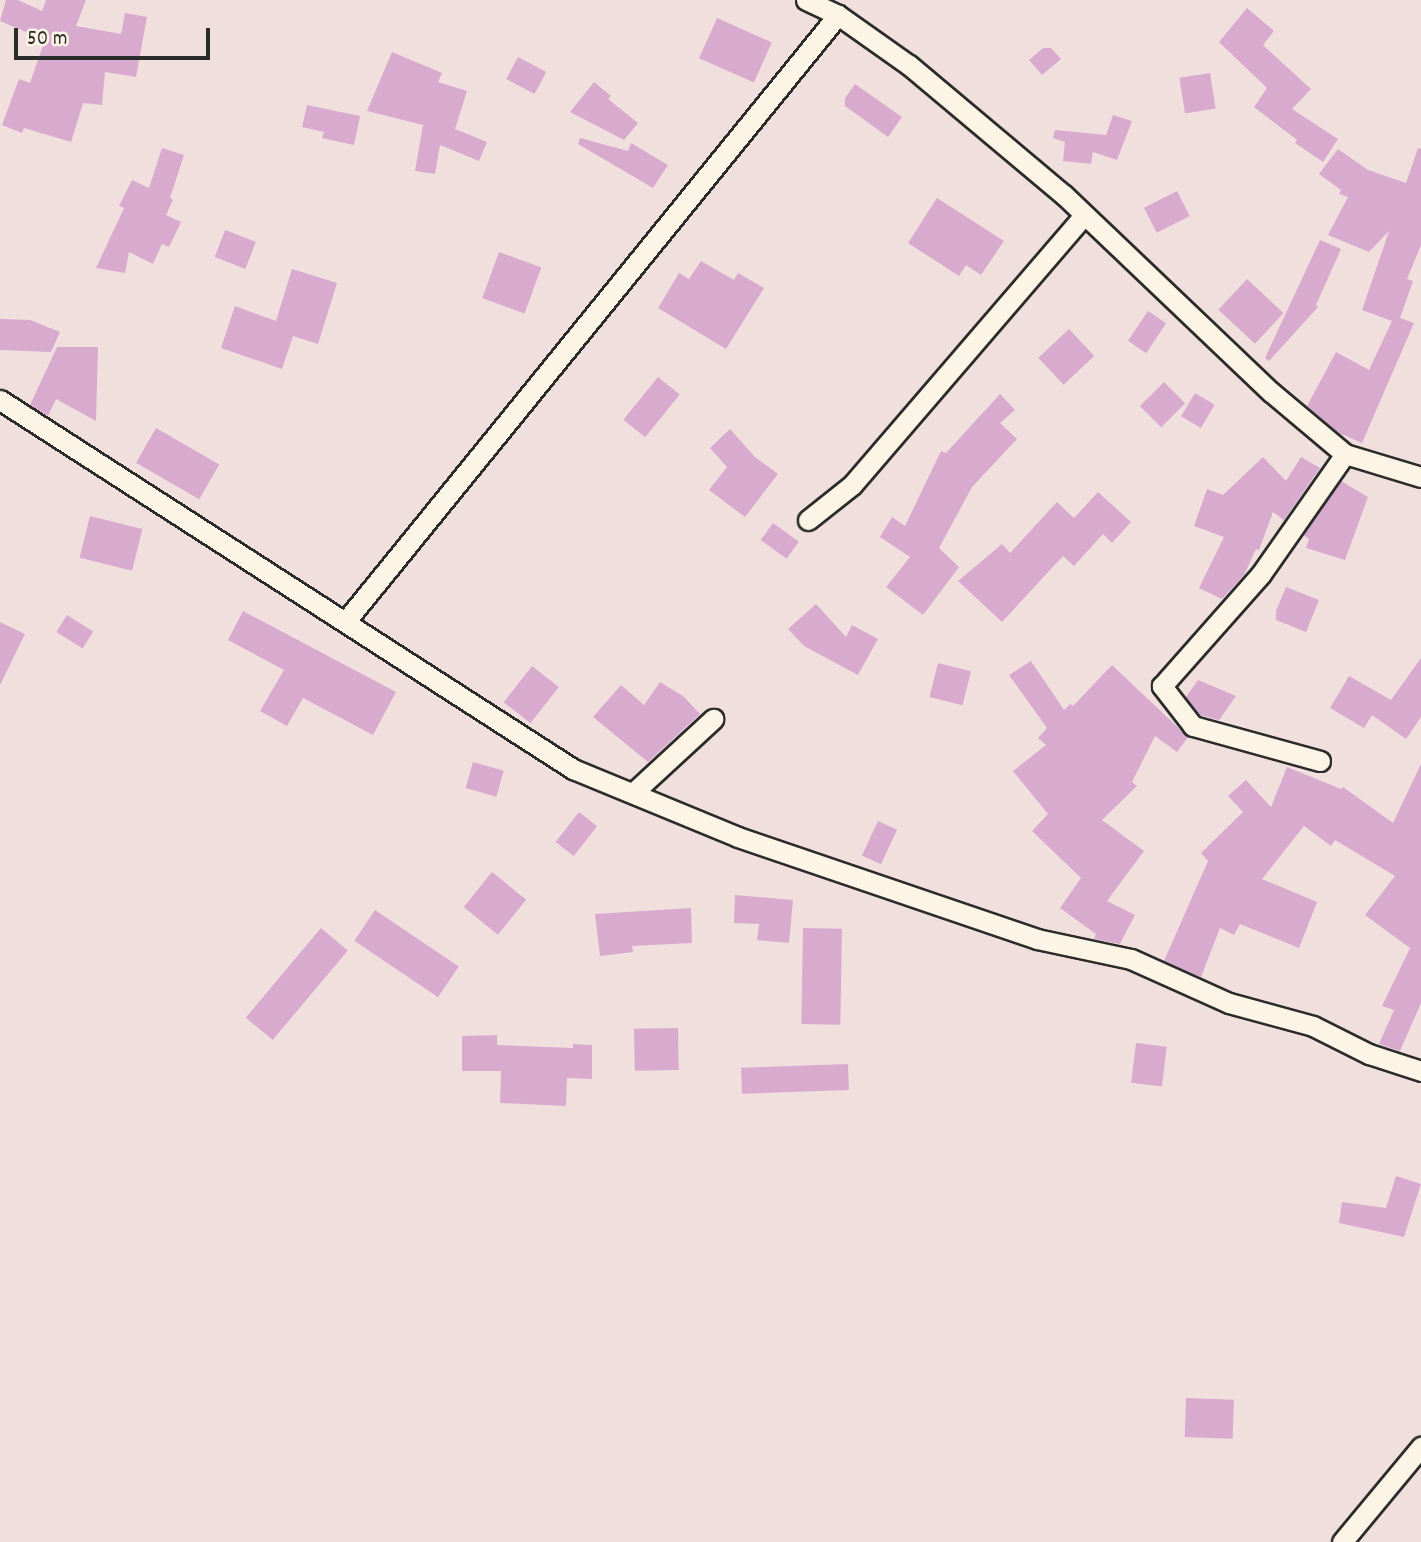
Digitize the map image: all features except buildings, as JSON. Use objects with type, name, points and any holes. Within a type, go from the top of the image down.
[{"type":"street","points":[[806,0],[838,15],[909,65],[1084,215],[1270,392],[1345,454],[1421,477]]},
{"type":"street","points":[[345,622],[838,15]]},
{"type":"street","points":[[808,520],[852,485],[1084,215]]},
{"type":"street","points":[[0,400],[573,769],[738,837],[1037,939],[1131,959],[1186,981],[1229,1003],[1313,1026],[1369,1054],[1421,1071]]},
{"type":"street","points":[[1320,761],[1193,726],[1162,686],[1261,574],[1345,454]]},
{"type":"street","points":[[634,792],[713,719]]},
{"type":"street","points":[[1342,1542],[1421,1447]]}]
